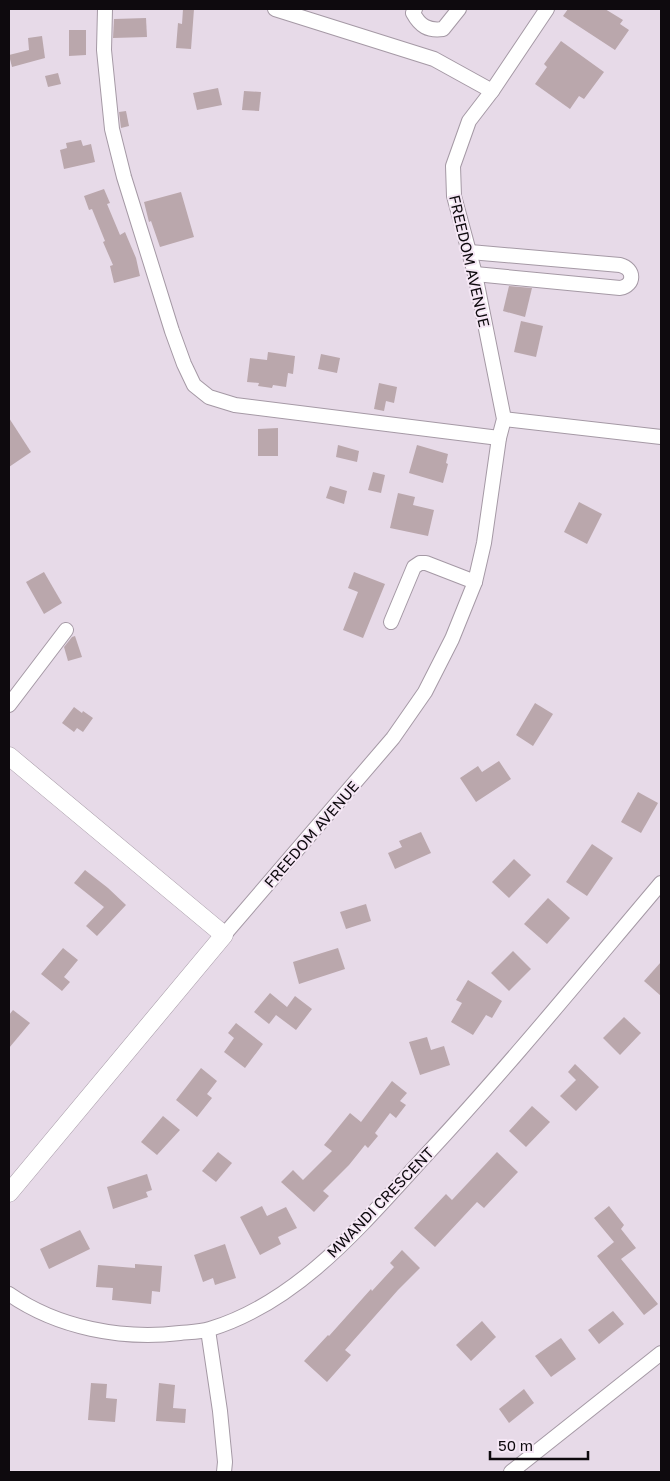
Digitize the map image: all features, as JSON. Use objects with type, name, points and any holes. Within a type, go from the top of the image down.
[{"type":"main road","points":[[9,756],[224,935]]},
{"type":"main road","name":"FREEDOM AVENUE","points":[[9,1193],[224,935]]},
{"type":"street","points":[[105,9],[104,50],[112,129],[124,177],[172,331],[194,385],[209,397],[235,405],[498,438]]},
{"type":"street","points":[[276,9],[434,59],[492,92]]},
{"type":"street","points":[[414,9],[413,13],[418,23],[433,31],[443,29],[459,9]]},
{"type":"street","name":"FREEDOM AVENUE","points":[[224,935],[393,738],[425,692],[452,639],[474,582],[484,543],[498,438],[504,419],[475,274],[454,196],[453,166],[469,121],[492,92],[547,9]]},
{"type":"street","points":[[470,252],[620,265],[630,271],[632,278],[631,283],[626,287],[620,288],[475,274]]},
{"type":"street","points":[[504,419],[661,437]]},
{"type":"street","points":[[390,622],[414,567],[420,563],[426,563],[474,582]]},
{"type":"street","points":[[9,705],[66,630]]},
{"type":"street","name":"MWANDI CRESCENT","points":[[9,1294],[21,1302],[54,1317],[90,1329],[127,1334],[167,1335],[208,1330],[236,1319],[268,1302],[301,1280],[341,1245],[470,1107],[661,883]]},
{"type":"street","points":[[208,1330],[220,1411],[225,1462],[224,1472]]},
{"type":"street","points":[[511,1472],[661,1353]]},
{"type":"building","points":[[183,9],[194,9],[191,49],[176,48],[178,23],[182,24]]},
{"type":"building","points":[[568,9],[605,9],[623,20],[620,24],[629,30],[615,50],[563,16]]},
{"type":"building","points":[[146,18],[147,37],[113,38],[114,19]]},
{"type":"building","points":[[69,30],[86,30],[86,55],[69,56]]},
{"type":"building","points":[[42,36],[45,58],[12,67],[9,55],[29,50],[28,38]]},
{"type":"building","points":[[561,41],[604,72],[584,99],[579,96],[570,109],[535,84],[547,67],[544,64]]},
{"type":"building","points":[[58,73],[61,84],[48,87],[45,76]]},
{"type":"building","points":[[218,88],[222,105],[197,110],[193,93]]},
{"type":"building","points":[[244,91],[261,92],[259,111],[242,110]]},
{"type":"building","points":[[126,111],[129,126],[121,128],[119,112]]},
{"type":"building","points":[[81,140],[83,146],[91,144],[95,162],[64,169],[60,150],[67,148],[66,143]]},
{"type":"building","points":[[104,189],[110,203],[107,204],[120,235],[125,232],[136,258],[140,276],[114,283],[110,266],[113,265],[103,242],[105,241],[92,209],[89,210],[84,196]]},
{"type":"building","points":[[181,192],[194,237],[160,247],[151,221],[149,222],[144,202]]},
{"type":"building","points":[[509,286],[532,288],[525,317],[503,311]]},
{"type":"building","points":[[521,321],[543,326],[536,357],[514,352]]},
{"type":"building","points":[[268,352],[295,356],[293,374],[288,373],[286,387],[273,385],[272,388],[258,386],[259,383],[247,382],[250,358],[267,360]]},
{"type":"building","points":[[321,354],[340,358],[337,373],[318,369]]},
{"type":"building","points":[[379,383],[397,387],[394,403],[386,401],[384,411],[374,409]]},
{"type":"building","points":[[9,418],[31,452],[9,467]]},
{"type":"building","points":[[278,428],[278,456],[258,456],[258,429]]},
{"type":"building","points":[[338,445],[359,451],[357,462],[336,457]]},
{"type":"building","points":[[417,445],[448,454],[446,463],[448,464],[443,483],[409,473]]},
{"type":"building","points":[[373,472],[385,475],[381,493],[368,490]]},
{"type":"building","points":[[330,486],[347,491],[344,504],[326,498]]},
{"type":"building","points":[[398,493],[415,497],[413,505],[434,510],[428,536],[390,528]]},
{"type":"building","points":[[579,502],[602,514],[587,544],[564,532]]},
{"type":"building","points":[[44,572],[62,603],[44,614],[26,582]]},
{"type":"building","points":[[354,572],[385,584],[363,638],[343,630],[358,592],[348,588]]},
{"type":"building","points":[[75,636],[82,657],[68,661],[64,647]]},
{"type":"building","points":[[535,703],[553,714],[533,746],[516,735]]},
{"type":"building","points":[[74,707],[93,718],[83,732],[77,728],[74,732],[62,723]]},
{"type":"building","points":[[499,761],[511,779],[476,802],[460,778],[478,766],[482,772]]},
{"type":"building","points":[[638,792],[658,803],[641,833],[621,822]]},
{"type":"building","points":[[421,832],[431,853],[395,869],[388,853],[402,847],[399,841]]},
{"type":"building","points":[[592,844],[613,858],[587,896],[566,882]]},
{"type":"building","points":[[514,859],[531,875],[509,898],[492,882]]},
{"type":"building","points":[[85,870],[126,905],[97,936],[86,926],[104,907],[74,883]]},
{"type":"building","points":[[548,898],[570,918],[547,944],[524,924]]},
{"type":"building","points":[[366,904],[371,921],[346,929],[340,912]]},
{"type":"building","points":[[63,948],[78,960],[64,977],[70,982],[62,991],[41,974]]},
{"type":"building","points":[[338,948],[345,969],[299,984],[293,962]]},
{"type":"building","points":[[513,951],[531,969],[509,991],[491,973]]},
{"type":"building","points":[[661,962],[661,996],[644,981]]},
{"type":"building","points":[[468,980],[502,1001],[492,1018],[486,1015],[473,1035],[451,1022],[462,1003],[456,1000]]},
{"type":"building","points":[[270,993],[287,1007],[295,996],[312,1009],[296,1030],[276,1015],[269,1024],[254,1012]]},
{"type":"building","points":[[13,1010],[30,1023],[9,1048],[9,1015]]},
{"type":"building","points":[[624,1017],[641,1033],[620,1055],[603,1038]]},
{"type":"building","points":[[236,1023],[263,1044],[245,1068],[224,1052],[234,1038],[228,1033]]},
{"type":"building","points":[[427,1037],[431,1050],[444,1046],[450,1065],[420,1075],[409,1042]]},
{"type":"building","points":[[575,1064],[599,1087],[576,1111],[560,1096],[576,1080],[568,1072]]},
{"type":"building","points":[[201,1068],[217,1081],[207,1094],[212,1098],[197,1117],[176,1100]]},
{"type":"building","points":[[392,1081],[407,1093],[400,1101],[406,1105],[396,1118],[390,1113],[375,1133],[378,1136],[368,1148],[365,1145],[349,1165],[323,1191],[329,1196],[314,1212],[281,1182],[293,1170],[303,1180],[332,1151],[324,1145],[350,1113],[361,1122]]},
{"type":"building","points":[[532,1106],[550,1122],[526,1147],[509,1131]]},
{"type":"building","points":[[163,1116],[180,1130],[157,1155],[141,1142]]},
{"type":"building","points":[[218,1152],[232,1163],[216,1182],[202,1171]]},
{"type":"building","points":[[497,1152],[518,1172],[484,1208],[477,1202],[435,1247],[414,1228],[446,1194],[452,1200]]},
{"type":"building","points":[[147,1174],[152,1190],[146,1192],[148,1197],[113,1209],[107,1187]]},
{"type":"building","points":[[262,1206],[267,1216],[286,1207],[297,1228],[278,1237],[281,1244],[260,1255],[240,1217]]},
{"type":"building","points":[[609,1206],[624,1225],[621,1229],[636,1248],[621,1259],[658,1304],[644,1315],[597,1256],[614,1242],[594,1218]]},
{"type":"building","points":[[80,1230],[90,1249],[49,1269],[40,1249]]},
{"type":"building","points":[[225,1244],[236,1278],[215,1285],[213,1278],[203,1282],[194,1255]]},
{"type":"building","points":[[402,1250],[420,1268],[345,1350],[351,1355],[327,1382],[304,1361],[394,1267],[390,1263]]},
{"type":"building","points":[[135,1264],[162,1266],[160,1292],[152,1291],[151,1304],[112,1300],[113,1288],[96,1287],[98,1265],[135,1268]]},
{"type":"building","points":[[613,1311],[624,1324],[599,1344],[588,1330]]},
{"type":"building","points":[[482,1321],[496,1337],[471,1361],[456,1345]]},
{"type":"building","points":[[561,1338],[576,1359],[551,1377],[535,1356]]},
{"type":"building","points":[[91,1383],[107,1384],[106,1398],[117,1399],[115,1422],[88,1420]]},
{"type":"building","points":[[159,1383],[175,1385],[173,1408],[186,1409],[185,1423],[156,1421]]},
{"type":"building","points":[[524,1389],[534,1403],[509,1423],[499,1409]]}]
